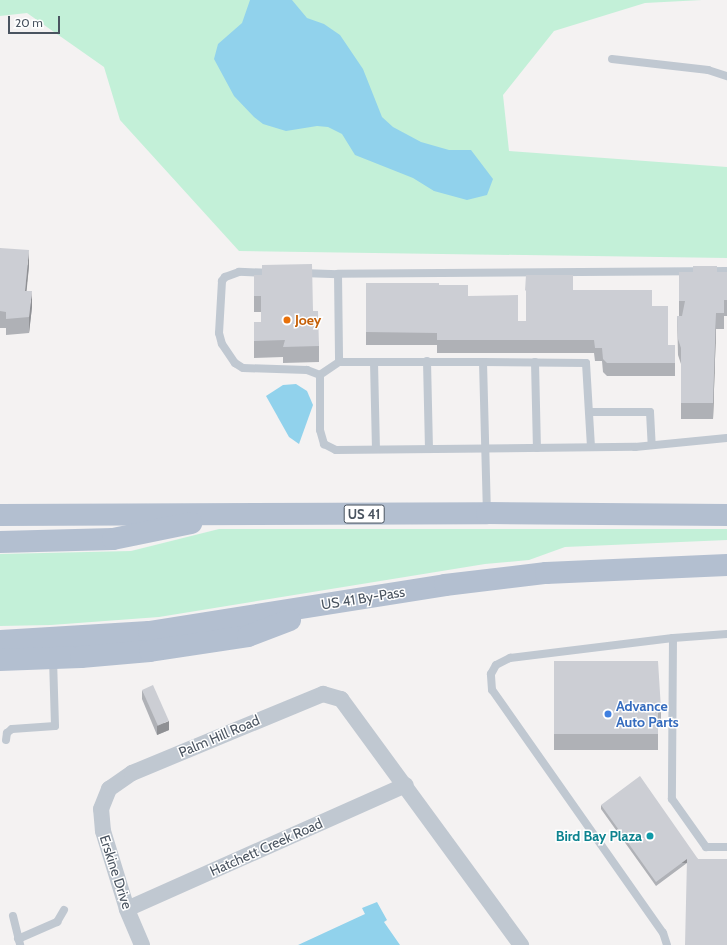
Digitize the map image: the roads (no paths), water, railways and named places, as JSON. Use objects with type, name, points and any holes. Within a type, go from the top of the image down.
[{"type":"main road","name":"US 41","points":[[0,515],[486,513],[727,515]]},
{"type":"main road","points":[[0,542],[137,536],[227,515]]},
{"type":"main road","name":"US 41 By-Pass","points":[[53,649],[150,651],[248,636],[334,602],[546,573],[727,565]]},
{"type":"main road","points":[[0,641],[53,649]]},
{"type":"main road","points":[[0,660],[53,649]]},
{"type":"street","name":"Palm Hill Road","points":[[105,798],[120,780],[132,773],[311,697],[323,694],[341,699],[406,785]]},
{"type":"street","name":"Hatchett Creek Road","points":[[127,909],[406,785]]},
{"type":"street","points":[[406,785],[522,945]]},
{"type":"street","name":"Erskine Drive","points":[[105,798],[101,809],[103,831],[127,909],[142,945]]},
{"type":"lane","points":[[612,59],[708,70],[727,76]]},
{"type":"lane","points":[[320,376],[307,370],[242,368],[235,363],[220,339],[220,287],[225,276],[239,272],[338,274],[727,271]]},
{"type":"lane","points":[[338,274],[339,362]]},
{"type":"lane","points":[[320,376],[339,362],[427,361],[586,363],[591,447]]},
{"type":"lane","points":[[427,361],[430,449]]},
{"type":"lane","points":[[374,362],[376,450]]},
{"type":"lane","points":[[483,362],[486,513]]},
{"type":"lane","points":[[535,362],[538,448]]},
{"type":"lane","points":[[320,376],[320,430],[324,444],[336,450],[591,447],[652,445],[727,438]]},
{"type":"lane","points":[[589,412],[650,412],[652,445]]},
{"type":"lane","points":[[667,945],[663,933],[492,690],[490,679],[496,665],[510,658],[673,638],[727,634]]},
{"type":"lane","points":[[673,638],[672,799],[706,847],[727,847]]},
{"type":"lane","points":[[6,740],[7,733],[12,729],[55,726],[53,649]]},
{"type":"lane","points":[[13,916],[19,942],[57,922],[64,910]]},
{"type":"water","points":[[250,0],[292,0],[307,18],[324,24],[340,35],[363,69],[382,117],[393,127],[421,142],[449,150],[471,150],[493,179],[487,195],[467,200],[434,191],[413,178],[355,155],[342,134],[328,127],[317,126],[286,131],[263,124],[254,117],[234,96],[214,59],[218,44],[242,23]]},
{"type":"water","points":[[296,384],[307,391],[313,405],[299,444],[289,437],[266,396],[283,385]]},
{"type":"water","points":[[377,902],[387,920],[384,922],[400,945],[298,945],[365,914],[362,908]]},
{"type":"place","name":"Joey","points":[[287,320]]},
{"type":"place","name":"Advance Auto Parts","points":[[608,714]]},
{"type":"place","name":"Bird Bay Plaza","points":[[650,836]]}]
